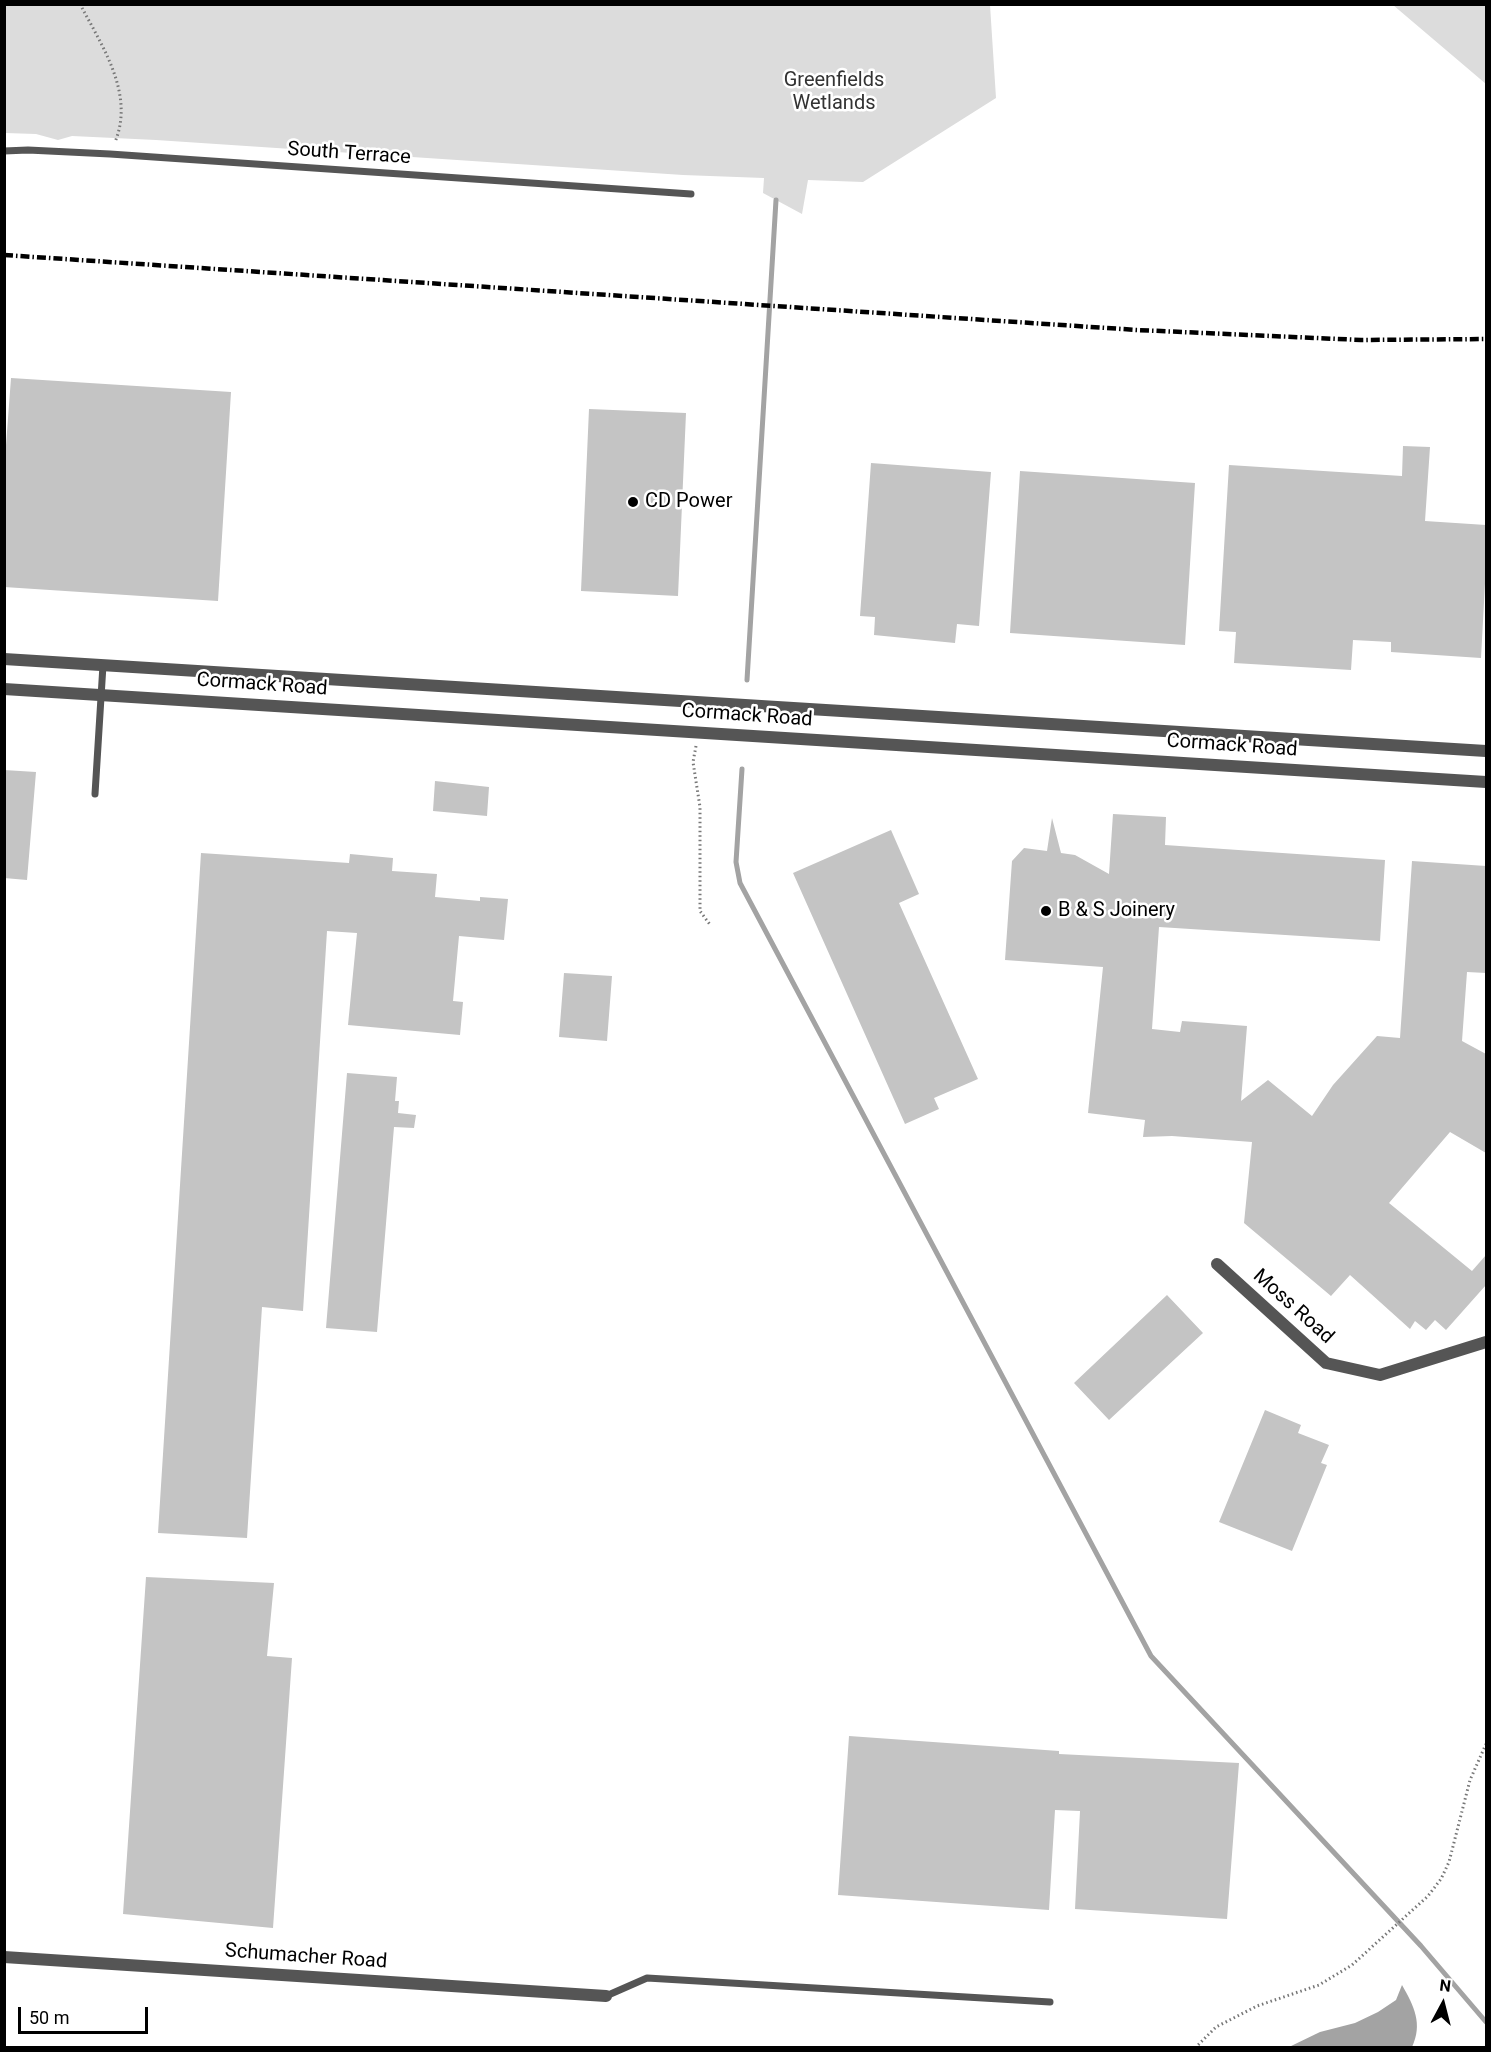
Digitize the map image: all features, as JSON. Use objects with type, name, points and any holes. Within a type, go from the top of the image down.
[{"type":"street","name":"Cormack Road","points":[[4,658],[1486,751]]},
{"type":"street","name":"Cormack Road","points":[[4,689],[1486,782]]},
{"type":"street","name":"Moss Road","points":[[1217,1264],[1326,1363],[1380,1375],[1486,1342]]},
{"type":"street","name":"Schumacher Road","points":[[4,1957],[606,1996]]},
{"type":"lane","name":"South Terrace","points":[[4,151],[110,154],[691,194]]},
{"type":"lane","points":[[94,794],[103,665]]},
{"type":"lane","points":[[606,1996],[646,1978],[1050,2002]]},
{"type":"path","points":[[80,4],[110,61],[121,92],[121,128],[110,154]]},
{"type":"path","points":[[700,732],[693,762],[700,807],[700,911],[711,926]]},
{"type":"path","points":[[1196,2048],[1216,2027],[1257,2006],[1319,1985],[1352,1965],[1428,1896],[1441,1879],[1449,1862],[1470,1780],[1486,1744]]},
{"type":"green space","name":"Greenfields Wetlands","points":[[5,4],[990,5],[996,98],[863,182],[808,180],[802,214],[763,193],[764,178],[683,175],[156,140],[72,136],[58,140],[36,134],[5,133]]},
{"type":"green space","points":[[1393,5],[1486,5],[1486,84]]},
{"type":"shaded area","points":[[1402,1985],[1416,2015],[1417,2031],[1412,2047],[1289,2047],[1320,2032],[1355,2023],[1378,2012],[1396,2000]]},
{"type":"building","points":[[11,378],[231,392],[218,601],[4,587],[4,472]]},
{"type":"building","name":"CD Power","points":[[589,409],[686,413],[678,596],[581,591]]},
{"type":"building","points":[[1403,446],[1430,447],[1425,521],[1486,525],[1481,658],[1391,652],[1391,642],[1353,640],[1351,670],[1234,663],[1236,632],[1219,631],[1229,465],[1402,476]]},
{"type":"building","points":[[871,463],[991,472],[979,626],[957,624],[955,643],[874,635],[875,617],[860,616]]},
{"type":"building","points":[[1020,471],[1195,483],[1185,645],[1010,633]]},
{"type":"building","points":[[4,770],[36,772],[27,880],[4,878]]},
{"type":"building","points":[[435,781],[489,787],[487,816],[433,811]]},
{"type":"building","points":[[1113,814],[1166,817],[1165,845],[1385,860],[1380,941],[1159,927],[1152,1029],[1180,1032],[1182,1021],[1247,1026],[1241,1101],[1268,1080],[1312,1116],[1333,1085],[1377,1036],[1400,1038],[1412,861],[1486,866],[1486,973],[1467,972],[1462,1041],[1486,1054],[1486,1153],[1450,1132],[1389,1203],[1472,1271],[1486,1255],[1486,1285],[1446,1330],[1435,1320],[1426,1330],[1415,1321],[1410,1329],[1350,1275],[1331,1296],[1244,1223],[1252,1142],[1172,1136],[1143,1137],[1145,1120],[1088,1113],[1103,967],[1005,960],[1012,861],[1024,848],[1047,851],[1052,818],[1061,853],[1075,855],[1109,874]]},
{"type":"building","points":[[891,830],[919,894],[899,903],[978,1079],[934,1098],[939,1109],[905,1124],[793,873]]},
{"type":"building","points":[[201,853],[349,863],[350,854],[393,858],[392,871],[437,874],[435,897],[480,901],[480,897],[508,899],[504,940],[459,936],[453,1001],[463,1002],[460,1035],[348,1025],[357,933],[327,931],[303,1311],[262,1307],[247,1538],[158,1533]]},
{"type":"building","points":[[564,973],[612,976],[607,1041],[559,1037]]},
{"type":"building","points":[[347,1073],[397,1077],[395,1101],[399,1101],[398,1113],[416,1115],[414,1128],[394,1127],[377,1332],[326,1328]]},
{"type":"building","points":[[1167,1295],[1203,1333],[1109,1420],[1074,1383]]},
{"type":"building","points":[[1265,1410],[1301,1425],[1298,1433],[1329,1445],[1321,1463],[1327,1465],[1292,1551],[1219,1522]]},
{"type":"building","points":[[146,1577],[274,1583],[267,1656],[292,1658],[273,1928],[123,1914]]},
{"type":"building","points":[[849,1736],[1059,1751],[1059,1754],[1239,1763],[1227,1919],[1075,1909],[1080,1811],[1055,1810],[1049,1910],[838,1895]]},
{"type":"waterway","points":[[747,680],[776,200]]},
{"type":"waterway","points":[[742,769],[736,862],[740,883],[1151,1656],[1421,1946],[1486,2022]]},
{"type":"railway","points":[[4,255],[1137,330],[1361,340],[1486,339]]},
{"type":"place","name":"CD Power","points":[[633,502]]},
{"type":"place","name":"B & S Joinery","points":[[1046,911]]}]
